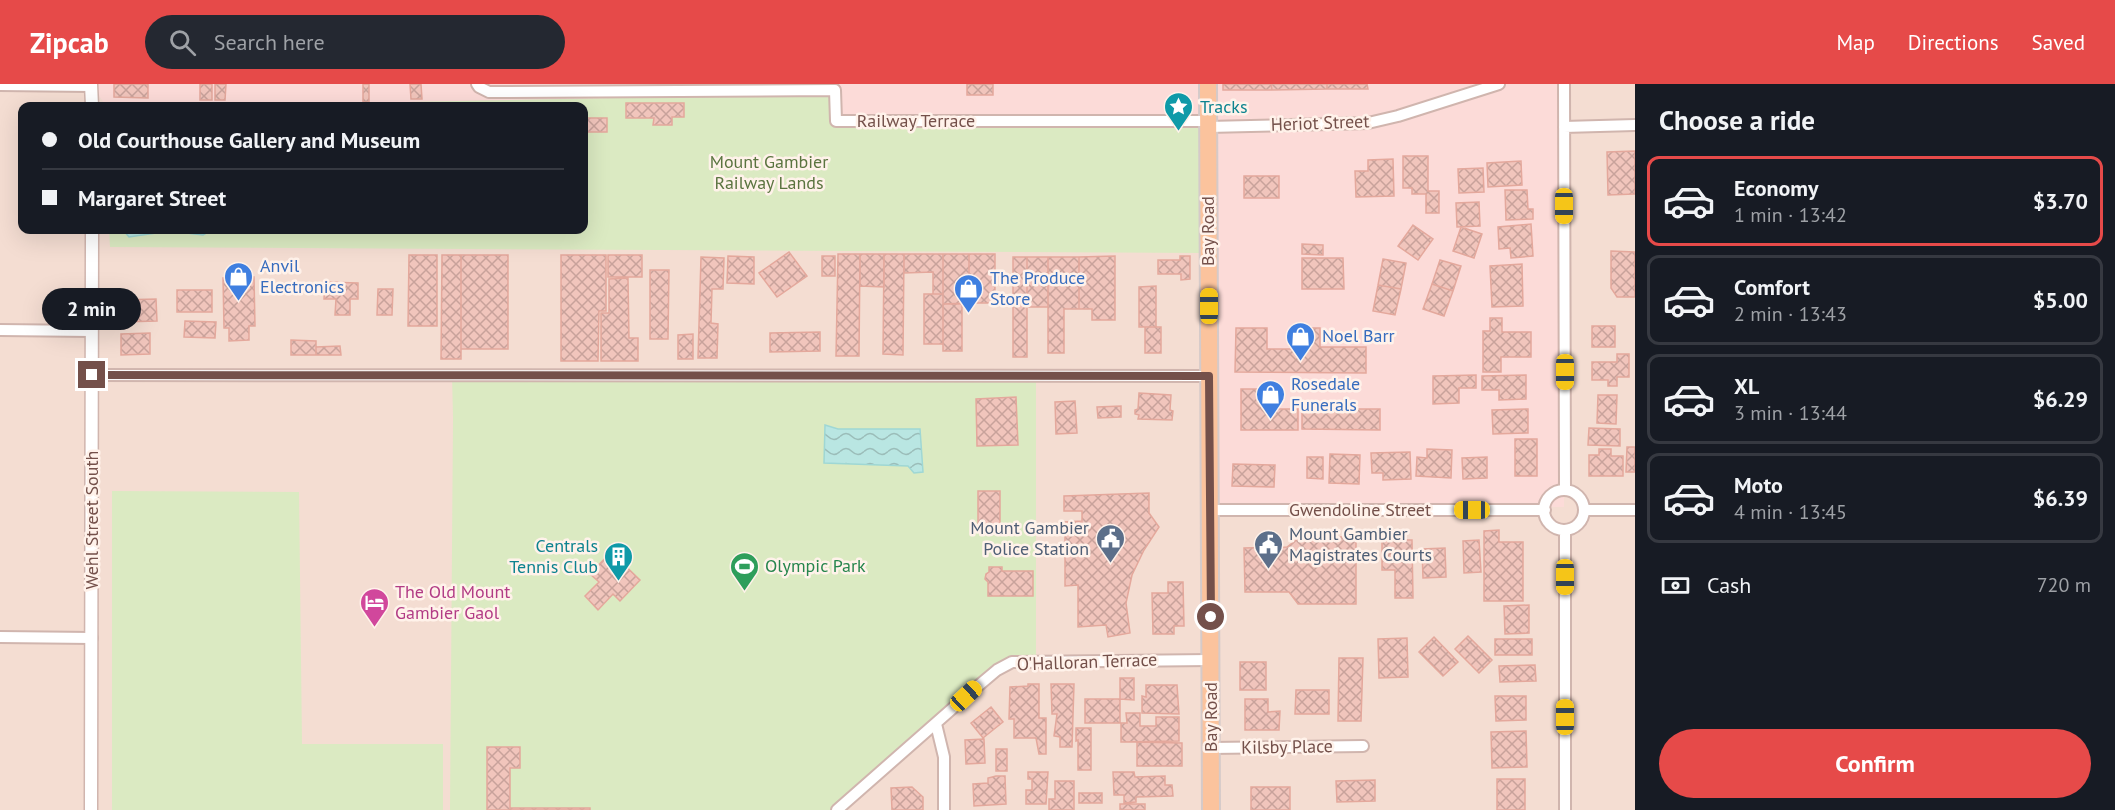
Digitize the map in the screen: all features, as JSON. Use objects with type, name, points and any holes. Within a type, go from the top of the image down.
[{"type":"main road","name":"Bay Road","points":[[1208,84],[1211,810]]},
{"type":"street","name":"Railway Terrace","points":[[477,84],[489,92],[835,87],[836,121],[1208,124]]},
{"type":"street","name":"Heriot Street","points":[[1208,124],[1368,123],[1398,116],[1499,84]]},
{"type":"street","points":[[1564,84],[1565,490]]},
{"type":"street","points":[[0,86],[91,85],[92,102]]},
{"type":"street","points":[[1564,128],[1635,125]]},
{"type":"street","name":"Wehl Street South","points":[[92,234],[92,810]]},
{"type":"street","points":[[0,330],[92,331]]},
{"type":"street","points":[[92,375],[1209,376]]},
{"type":"street","points":[[1565,490],[1572,492],[1583,502],[1584,510],[1583,518],[1578,524],[1565,530],[1550,524],[1545,510],[1546,502],[1551,496],[1565,490]]},
{"type":"street","name":"Gwendoline Street","points":[[1211,510],[1545,510]]},
{"type":"street","points":[[1584,510],[1635,510]]},
{"type":"street","points":[[1565,530],[1565,810]]},
{"type":"street","points":[[0,637],[92,638]]},
{"type":"street","name":"O'Halloran Terrace","points":[[837,810],[997,670],[1012,662],[1211,660]]},
{"type":"street","points":[[936,724],[944,757],[944,810]]},
{"type":"street","name":"Kilsby Place","points":[[1211,748],[1364,746]]},
{"type":"shaded area","points":[[0,84],[1635,84],[1635,810],[0,810]]},
{"type":"shaded area","points":[[91,84],[1564,84],[1564,507],[1211,510],[1207,121],[832,126],[830,94],[407,102],[103,102]]},
{"type":"green space","name":"Mount Gambier Railway Lands","points":[[831,94],[832,126],[1203,125],[1203,253],[110,247],[109,234],[588,234],[588,102],[408,102]]},
{"type":"green space","name":"Olympic Park","points":[[452,375],[1036,376],[1036,661],[1012,662],[837,810],[450,810]]},
{"type":"green space","points":[[112,491],[299,492],[302,744],[443,744],[443,810],[112,810]]},
{"type":"water","points":[[126,234],[150,234],[129,237]]},
{"type":"water","points":[[825,425],[838,429],[920,429],[923,472],[914,473],[908,466],[824,463]]},
{"type":"building","points":[[114,84],[148,84],[148,98],[114,97]]},
{"type":"building","points":[[200,84],[212,84],[212,100],[200,100]]},
{"type":"building","points":[[215,84],[226,84],[225,100],[215,100]]},
{"type":"building","points":[[363,84],[369,84],[369,102],[363,102]]},
{"type":"building","points":[[410,84],[421,84],[422,99],[411,99]]},
{"type":"building","points":[[967,84],[993,84],[993,95],[967,95]]},
{"type":"building","points":[[1223,84],[1271,84],[1272,90],[1223,90]]},
{"type":"building","points":[[1271,84],[1327,84],[1327,89],[1272,90]]},
{"type":"building","points":[[1327,84],[1367,84],[1368,89],[1327,89]]},
{"type":"building","points":[[626,103],[684,103],[684,117],[672,117],[672,125],[653,125],[654,118],[626,118]]},
{"type":"building","points":[[588,118],[607,118],[607,132],[588,132]]},
{"type":"building","points":[[1635,151],[1635,194],[1608,195],[1607,152]]},
{"type":"building","points":[[1403,156],[1428,156],[1428,191],[1439,191],[1439,213],[1426,213],[1426,194],[1412,194],[1412,188],[1403,188]]},
{"type":"building","points":[[1393,159],[1394,196],[1356,197],[1355,171],[1368,171],[1368,160]]},
{"type":"building","points":[[1521,161],[1522,185],[1488,187],[1487,163]]},
{"type":"building","points":[[1483,168],[1484,192],[1459,193],[1458,169]]},
{"type":"building","points":[[1244,176],[1279,176],[1279,198],[1244,198]]},
{"type":"building","points":[[1505,190],[1527,190],[1528,209],[1533,209],[1533,219],[1506,220]]},
{"type":"building","points":[[1479,202],[1480,226],[1457,227],[1456,203]]},
{"type":"building","points":[[1531,224],[1533,256],[1511,258],[1510,248],[1499,249],[1498,227]]},
{"type":"building","points":[[1413,225],[1433,239],[1418,260],[1398,246]]},
{"type":"building","points":[[1461,227],[1482,234],[1474,258],[1453,251]]},
{"type":"building","points":[[1302,244],[1323,245],[1323,255],[1302,254]]},
{"type":"building","points":[[1611,251],[1635,252],[1635,297],[1617,297],[1611,288]]},
{"type":"building","points":[[789,252],[807,276],[777,297],[759,273]]},
{"type":"building","points":[[838,254],[860,254],[859,356],[836,356]]},
{"type":"building","points":[[860,254],[884,254],[884,287],[860,286]]},
{"type":"building","points":[[884,254],[904,254],[903,355],[883,354]]},
{"type":"building","points":[[904,254],[943,254],[943,294],[933,294],[933,272],[904,273]]},
{"type":"building","points":[[943,254],[969,254],[969,303],[943,304]]},
{"type":"building","points":[[969,254],[995,254],[995,303],[969,303]]},
{"type":"building","points":[[409,255],[437,255],[437,326],[408,326]]},
{"type":"building","points":[[442,255],[461,255],[461,359],[441,359]]},
{"type":"building","points":[[461,255],[508,255],[508,349],[461,349]]},
{"type":"building","points":[[561,255],[606,255],[606,311],[599,311],[598,361],[561,361]]},
{"type":"building","points":[[608,255],[642,255],[642,277],[608,277]]},
{"type":"building","points":[[728,256],[754,257],[754,284],[727,283]]},
{"type":"building","points":[[822,256],[835,256],[835,276],[822,276]]},
{"type":"building","points":[[1115,256],[1115,320],[1092,320],[1092,309],[1079,309],[1079,257]]},
{"type":"building","points":[[1180,256],[1190,256],[1190,279],[1181,280],[1181,274],[1158,274],[1158,260],[1180,260]]},
{"type":"building","points":[[701,257],[724,258],[723,289],[712,289],[711,323],[718,324],[717,358],[698,358]]},
{"type":"building","points":[[1013,257],[1027,257],[1027,357],[1013,357]]},
{"type":"building","points":[[1027,257],[1048,257],[1048,307],[1027,307]]},
{"type":"building","points":[[1048,257],[1079,257],[1079,309],[1064,309],[1064,353],[1048,353]]},
{"type":"building","points":[[1302,258],[1343,258],[1344,289],[1302,289]]},
{"type":"building","points":[[1383,259],[1406,263],[1401,289],[1378,285]]},
{"type":"building","points":[[1440,260],[1461,266],[1453,291],[1432,284]]},
{"type":"building","points":[[1522,264],[1523,306],[1492,307],[1490,266]]},
{"type":"building","points":[[650,270],[669,270],[668,339],[650,339]]},
{"type":"building","name":"Anvil Electronics","points":[[254,277],[255,326],[249,326],[249,340],[229,341],[229,328],[224,328],[223,278]]},
{"type":"building","points":[[628,278],[629,338],[638,338],[638,361],[601,361],[601,313],[609,313],[609,279]]},
{"type":"building","points":[[325,282],[358,283],[358,299],[350,299],[350,315],[335,315],[336,299],[324,299]]},
{"type":"building","points":[[1432,284],[1453,291],[1444,316],[1423,309]]},
{"type":"building","points":[[1378,285],[1401,289],[1395,315],[1373,311]]},
{"type":"building","points":[[1156,286],[1156,327],[1139,327],[1139,287]]},
{"type":"building","points":[[378,289],[393,289],[392,315],[377,315]]},
{"type":"building","points":[[177,290],[212,290],[212,312],[177,312]]},
{"type":"building","points":[[924,294],[943,294],[943,344],[924,344]]},
{"type":"building","points":[[156,299],[157,321],[121,322],[120,300]]},
{"type":"building","points":[[943,304],[962,304],[962,351],[943,351]]},
{"type":"building","points":[[1490,318],[1502,318],[1502,332],[1531,332],[1531,357],[1501,357],[1501,372],[1483,372],[1483,331],[1490,331]]},
{"type":"building","points":[[185,321],[216,322],[215,338],[184,337]]},
{"type":"building","points":[[1592,326],[1615,326],[1615,347],[1592,347]]},
{"type":"building","points":[[1145,327],[1161,327],[1161,353],[1145,353]]},
{"type":"building","name":"Noel Barr","points":[[1236,328],[1267,328],[1267,349],[1306,349],[1306,344],[1298,344],[1298,328],[1320,328],[1320,347],[1366,347],[1366,373],[1235,372]]},
{"type":"building","points":[[820,332],[820,351],[770,352],[770,333]]},
{"type":"building","points":[[150,333],[150,354],[121,355],[121,334]]},
{"type":"building","points":[[693,334],[693,359],[678,359],[678,335]]},
{"type":"building","points":[[291,340],[316,341],[316,355],[291,355]]},
{"type":"building","points":[[340,346],[341,355],[316,355],[316,347]]},
{"type":"building","points":[[1617,354],[1629,354],[1629,377],[1617,377],[1617,386],[1608,386],[1608,380],[1592,380],[1592,362],[1617,362]]},
{"type":"building","points":[[1476,375],[1476,388],[1459,388],[1459,403],[1433,404],[1433,376]]},
{"type":"building","points":[[1526,375],[1526,399],[1499,400],[1499,390],[1482,390],[1482,376]]},
{"type":"building","name":"Rosedale Funerals","points":[[1241,389],[1271,389],[1271,409],[1298,409],[1298,430],[1241,430]]},
{"type":"building","points":[[1139,393],[1171,395],[1172,420],[1138,419],[1139,415],[1135,414],[1135,410],[1138,409]]},
{"type":"building","points":[[1598,395],[1617,395],[1616,424],[1597,423]]},
{"type":"building","points":[[1016,397],[1018,445],[977,446],[976,399]]},
{"type":"building","points":[[1075,401],[1077,433],[1056,434],[1055,402]]},
{"type":"building","points":[[1121,406],[1121,417],[1098,418],[1097,407]]},
{"type":"building","points":[[1302,409],[1380,409],[1380,430],[1302,429]]},
{"type":"building","points":[[1528,409],[1528,433],[1493,434],[1492,410]]},
{"type":"building","points":[[1589,428],[1620,429],[1620,446],[1588,445]]},
{"type":"building","points":[[1515,439],[1537,439],[1537,476],[1515,476]]},
{"type":"building","points":[[1627,447],[1635,447],[1635,472],[1626,472]]},
{"type":"building","points":[[1427,449],[1452,450],[1451,478],[1416,476],[1417,457],[1427,458]]},
{"type":"building","points":[[1599,449],[1611,449],[1611,456],[1623,456],[1623,476],[1589,476],[1589,455],[1599,455]]},
{"type":"building","points":[[1410,452],[1411,479],[1383,480],[1383,473],[1372,473],[1371,453]]},
{"type":"building","points":[[1330,454],[1360,455],[1359,484],[1329,483]]},
{"type":"building","points":[[1307,457],[1323,457],[1323,479],[1307,478]]},
{"type":"building","points":[[1487,457],[1487,478],[1463,479],[1462,458]]},
{"type":"building","points":[[1233,464],[1275,465],[1274,487],[1232,486]]},
{"type":"building","points":[[978,491],[1000,491],[1000,529],[978,529]]},
{"type":"building","points":[[1149,493],[1149,513],[1159,527],[1132,575],[1126,603],[1130,633],[1108,637],[1106,625],[1078,627],[1078,585],[1065,586],[1065,522],[1082,521],[1082,511],[1064,511],[1064,496]]},
{"type":"building","points":[[1499,530],[1499,542],[1523,542],[1523,601],[1484,601],[1484,531]]},
{"type":"building","points":[[1300,537],[1356,537],[1356,604],[1298,604],[1289,592],[1245,592],[1244,548],[1287,547]]},
{"type":"building","points":[[1382,540],[1412,540],[1413,598],[1395,598],[1395,570],[1382,570]]},
{"type":"building","points":[[1479,540],[1481,572],[1464,573],[1463,541]]},
{"type":"building","points":[[1445,548],[1446,577],[1423,578],[1422,549]]},
{"type":"building","name":"Centrals Tennis Club","points":[[611,552],[640,580],[620,601],[613,594],[598,610],[585,596],[599,582],[590,574]]},
{"type":"building","points":[[989,567],[1002,567],[1002,571],[1033,571],[1033,596],[988,596],[988,582],[985,579]]},
{"type":"building","points":[[1168,582],[1183,582],[1184,626],[1174,626],[1174,634],[1153,634],[1152,593],[1168,593]]},
{"type":"building","points":[[1529,605],[1529,633],[1505,634],[1504,606]]},
{"type":"building","points":[[1468,636],[1492,660],[1479,673],[1455,649]]},
{"type":"building","points":[[1434,637],[1458,662],[1443,676],[1419,652]]},
{"type":"building","points":[[1407,638],[1408,677],[1379,678],[1378,639]]},
{"type":"building","points":[[1495,639],[1532,639],[1532,655],[1495,655]]},
{"type":"building","points":[[1339,658],[1363,658],[1361,721],[1338,721]]},
{"type":"building","points":[[1240,662],[1266,662],[1266,690],[1240,690]]},
{"type":"building","points":[[1535,665],[1536,681],[1500,682],[1499,666]]},
{"type":"building","points":[[1120,678],[1134,678],[1134,700],[1120,699]]},
{"type":"building","points":[[1028,684],[1039,684],[1039,718],[1046,718],[1046,754],[1039,754],[1036,738],[1014,738],[1014,719],[1009,719],[1010,687],[1028,686]]},
{"type":"building","points":[[1051,684],[1074,684],[1072,747],[1060,747],[1060,737],[1054,736],[1057,714],[1052,714]]},
{"type":"building","points":[[1146,685],[1177,685],[1179,714],[1142,713],[1142,696],[1146,697]]},
{"type":"building","points":[[1296,690],[1329,690],[1329,714],[1295,714]]},
{"type":"building","points":[[1495,696],[1526,696],[1526,720],[1496,721]]},
{"type":"building","points":[[1085,699],[1120,699],[1120,723],[1085,723]]},
{"type":"building","points":[[1245,699],[1268,699],[1268,712],[1280,711],[1279,730],[1245,730]]},
{"type":"building","points":[[991,707],[1003,722],[983,738],[971,723]]},
{"type":"building","points":[[1126,713],[1140,713],[1140,726],[1156,726],[1156,717],[1179,717],[1179,741],[1121,742],[1121,723],[1127,723]]},
{"type":"building","points":[[1076,728],[1091,728],[1091,770],[1078,770]]},
{"type":"building","points":[[1526,731],[1527,767],[1492,768],[1491,732]]},
{"type":"building","points":[[984,739],[985,763],[966,764],[965,740]]},
{"type":"building","points":[[1137,742],[1182,743],[1182,766],[1137,766]]},
{"type":"building","points":[[487,747],[520,747],[520,768],[510,768],[510,808],[590,808],[590,810],[487,810]]},
{"type":"building","points":[[996,749],[1007,749],[1007,771],[996,771]]},
{"type":"building","points":[[1028,772],[1048,772],[1046,804],[1026,804],[1026,790],[1032,790],[1032,779],[1028,779]]},
{"type":"building","points":[[1113,772],[1134,772],[1135,777],[1165,776],[1165,785],[1172,785],[1173,796],[1136,797],[1136,802],[1124,803],[1124,795],[1114,795]]},
{"type":"building","points":[[1005,776],[1006,804],[974,806],[973,784],[988,783],[988,778]]},
{"type":"building","points":[[1497,779],[1525,779],[1525,810],[1497,810]]},
{"type":"building","points":[[1375,780],[1375,801],[1337,802],[1336,781]]},
{"type":"building","points":[[1055,781],[1074,781],[1074,810],[1049,810],[1049,799],[1055,799]]},
{"type":"building","points":[[912,787],[923,797],[923,810],[892,810],[891,788]]},
{"type":"building","points":[[1251,787],[1290,787],[1290,810],[1251,810]]},
{"type":"building","points":[[1079,793],[1102,793],[1102,803],[1079,803]]},
{"type":"building","points":[[1120,804],[1145,804],[1145,810],[1120,810]]},
{"type":"place","name":"Tracks","points":[[1179,132]]},
{"type":"place","name":"Anvil Electronics","points":[[239,302]]},
{"type":"place","name":"The Produce Store","points":[[969,314]]},
{"type":"place","name":"Noel Barr","points":[[1301,362]]},
{"type":"place","name":"Rosedale Funerals","points":[[1270,420]]},
{"type":"place","name":"Mount Gambier Police Station","points":[[1110,564]]},
{"type":"place","name":"Mount Gambier Magistrates Courts","points":[[1268,570]]},
{"type":"place","name":"Centrals Tennis Club","points":[[619,582]]},
{"type":"place","name":"Olympic Park","points":[[744,592]]},
{"type":"place","name":"The Old Mount Gambier Gaol","points":[[374,628]]},
{"type":"route","points":[[92,375],[1209,376],[1211,617]]}]
